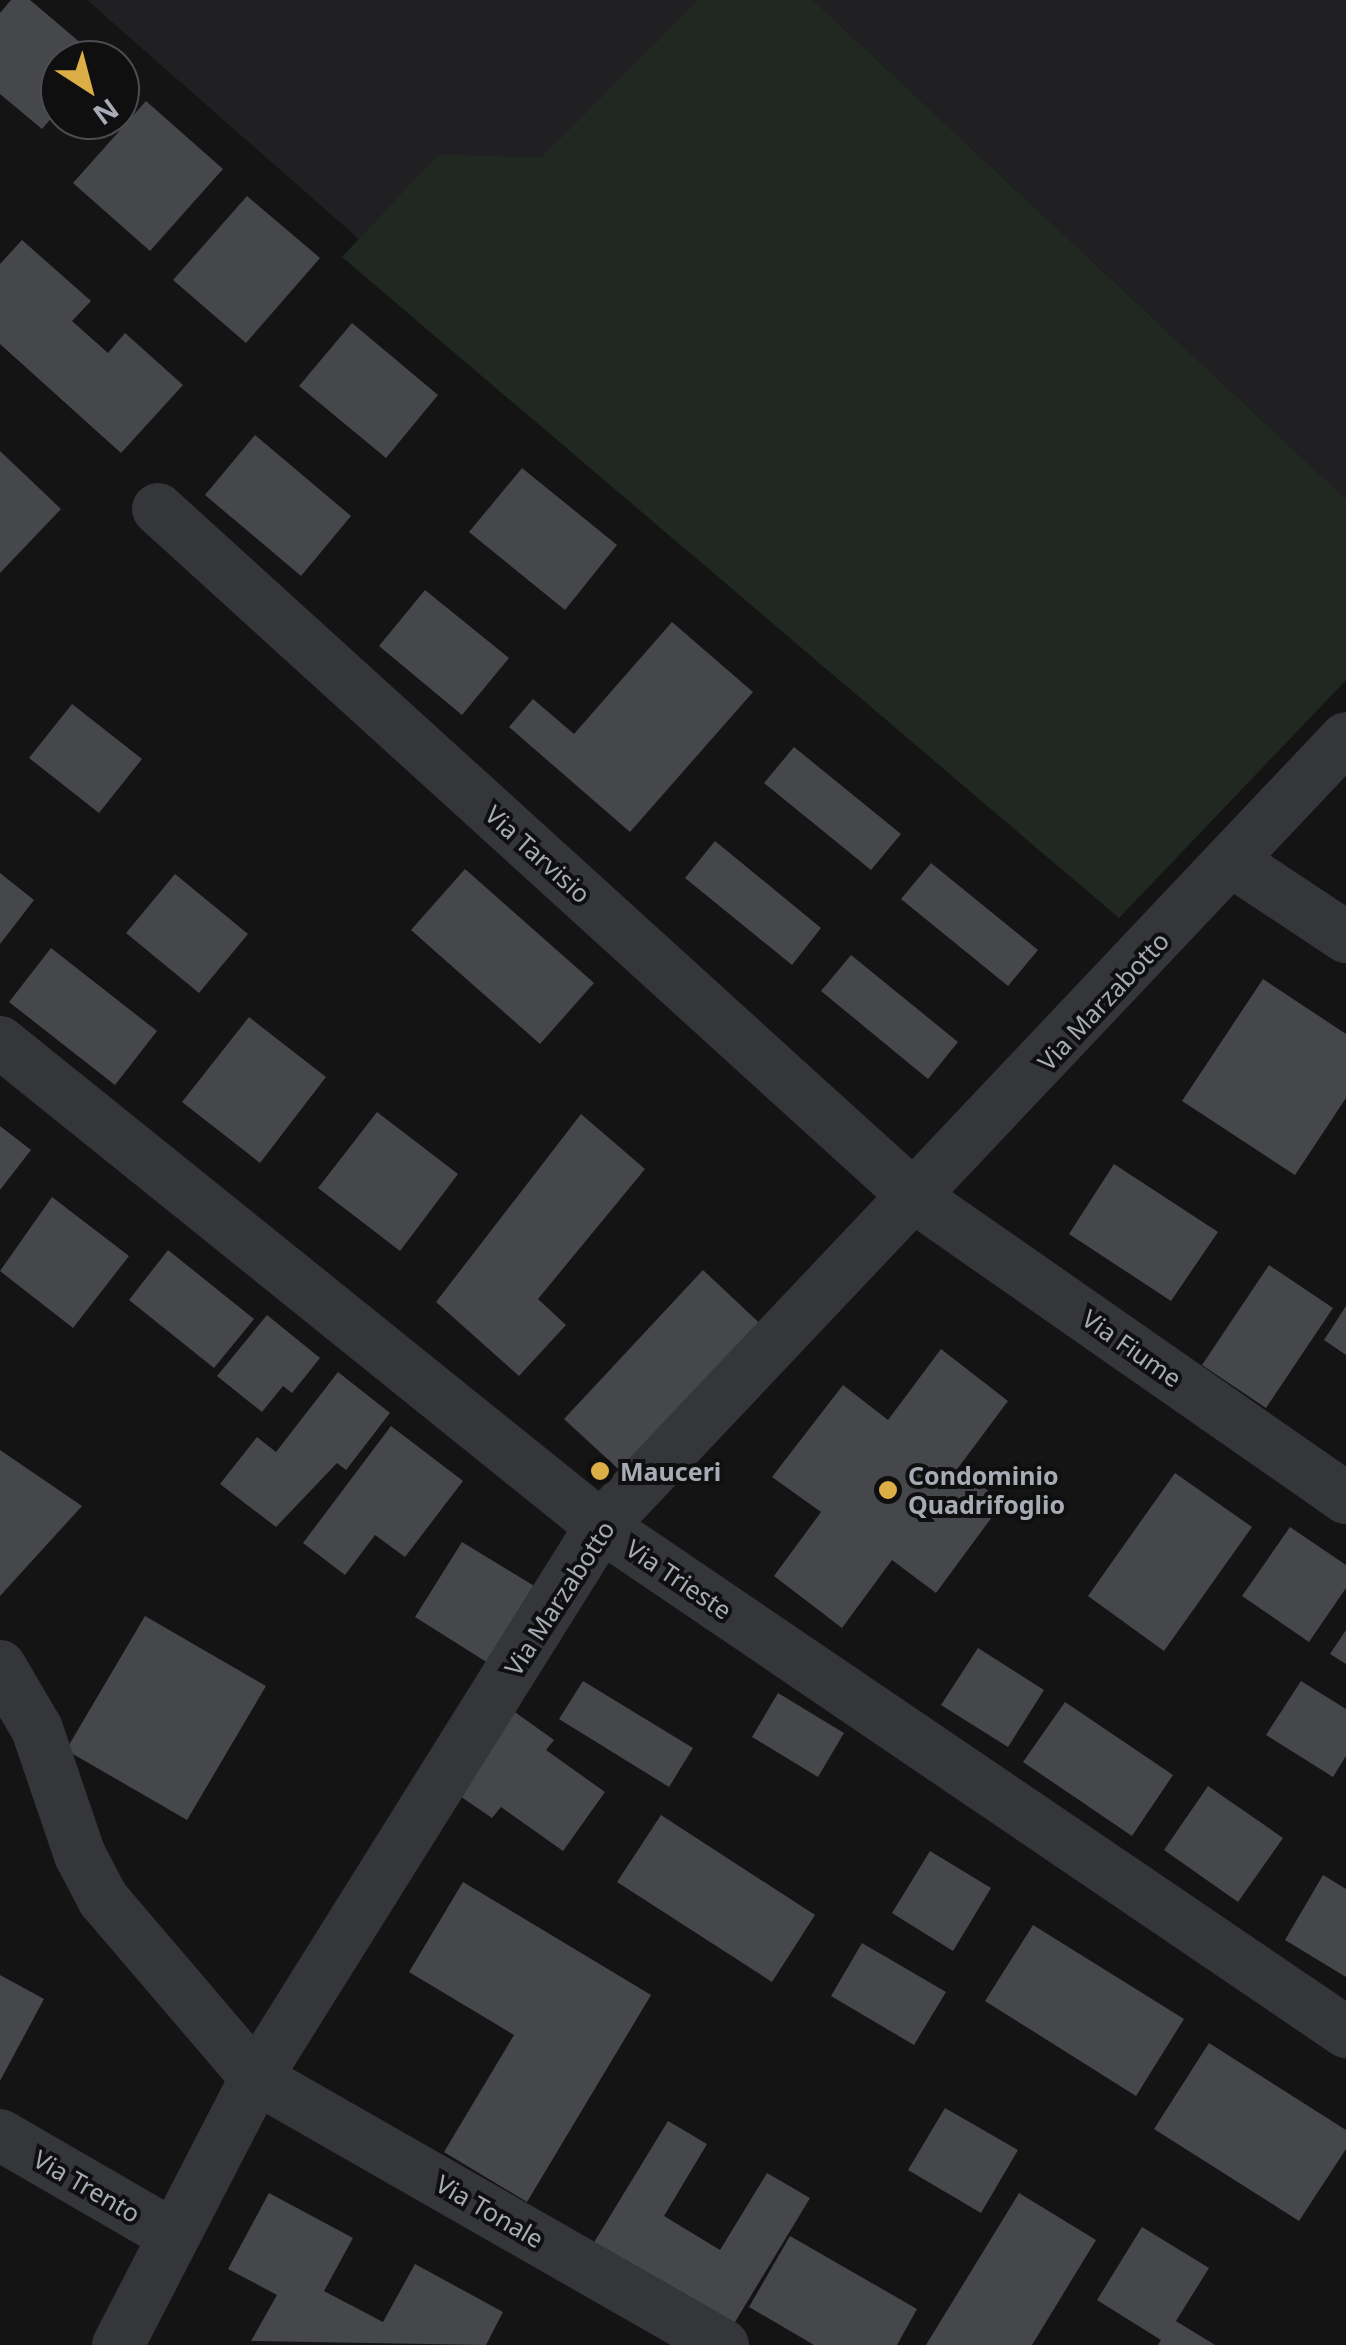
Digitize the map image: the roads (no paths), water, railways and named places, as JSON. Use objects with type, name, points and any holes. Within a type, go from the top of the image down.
[{"type":"street","name":"Via Tarvisio","points":[[158,509],[917,1199]]},
{"type":"street","name":"Via Marzabotto","points":[[118,2345],[256,2078],[602,1526],[917,1199],[1346,738]]},
{"type":"street","points":[[1233,862],[1346,936]]},
{"type":"street","name":"Via Trieste","points":[[0,1042],[602,1526],[1346,2032]]},
{"type":"street","name":"Via Fiume","points":[[917,1199],[1346,1498]]},
{"type":"street","name":"Via Tonale","points":[[0,1666],[37,1729],[80,1854],[103,1899],[256,2078],[723,2345]]},
{"type":"street","name":"Via Trento","points":[[0,2135],[174,2236]]},
{"type":"place","name":"Mauceri","points":[[600,1471]]},
{"type":"place","name":"Condominio Quadrifoglio","points":[[888,1490]]}]
